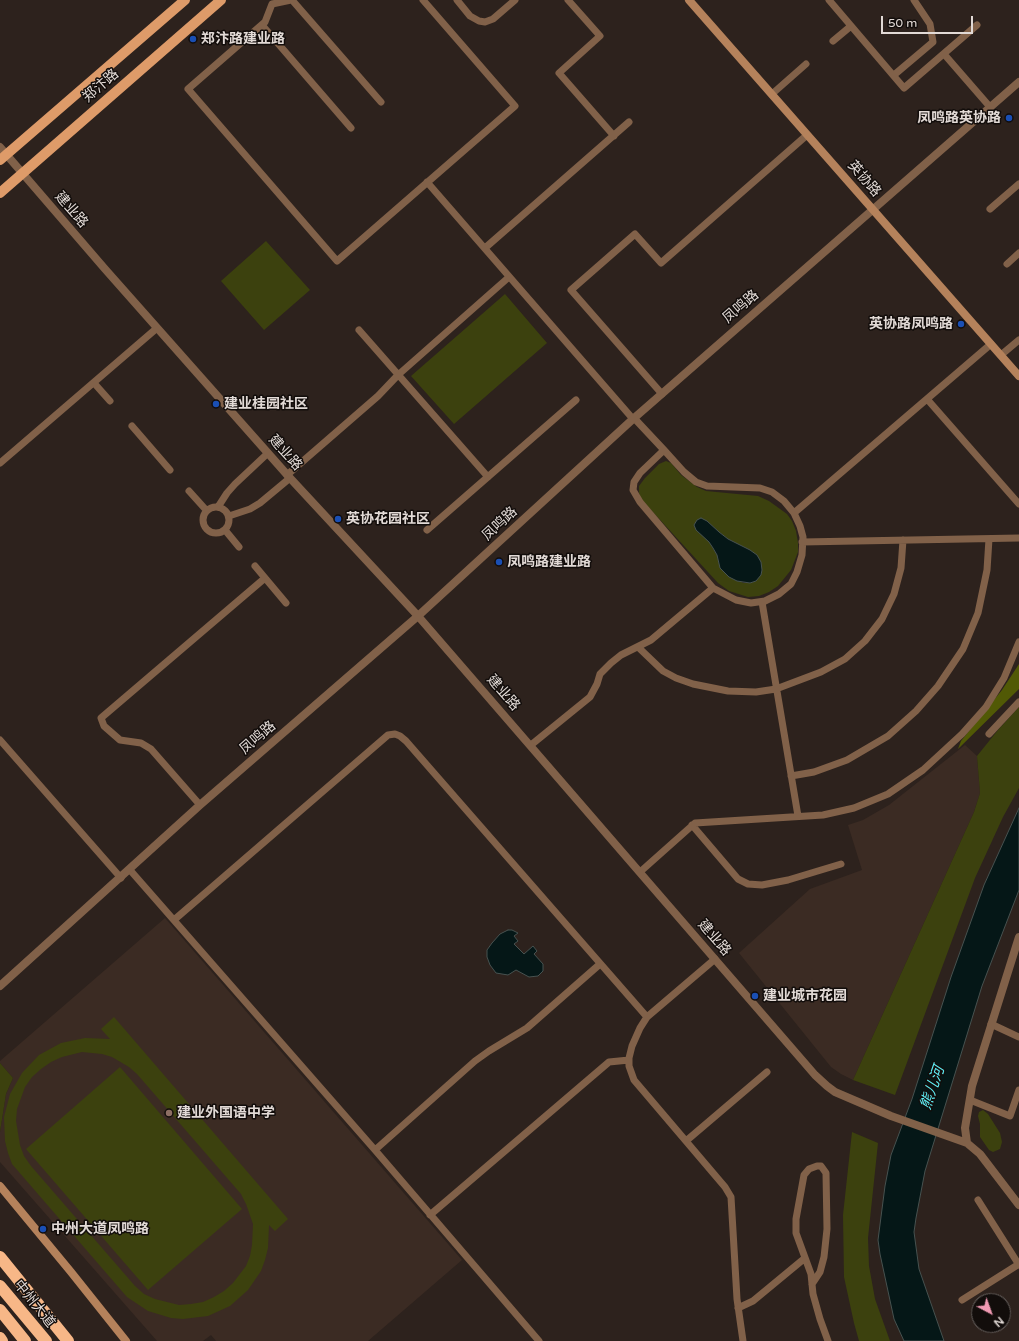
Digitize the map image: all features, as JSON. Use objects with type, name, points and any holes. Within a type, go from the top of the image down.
[{"type":"highway","points":[[0,1258],[68,1341]]},
{"type":"highway","name":"中州大道","points":[[0,1286],[46,1341]]},
{"type":"highway","points":[[0,1310],[25,1341]]},
{"type":"main road","name":"郑汴路","points":[[2,154],[185,0]]},
{"type":"main road","name":"郑汴路","points":[[0,193],[221,0]]},
{"type":"street","name":"英协路","points":[[689,0],[1019,376]]},
{"type":"street","name":"凤鸣路","points":[[0,986],[130,870],[200,805],[418,616],[662,394],[1019,82]]},
{"type":"street","name":"建业路","points":[[2,154],[23,173],[157,328],[268,453],[418,616],[815,1075],[835,1092],[891,1116],[967,1143],[980,1154],[1019,1205]]},
{"type":"street","points":[[967,1143],[966,1128],[972,1086],[1019,937]]},
{"type":"street","points":[[0,1186],[126,1341]]},
{"type":"lane","points":[[381,102],[291,0],[270,2],[265,22],[188,89],[337,260],[515,106],[423,0]]},
{"type":"lane","points":[[457,0],[470,16],[479,21],[485,22],[493,19],[515,0]]},
{"type":"lane","points":[[568,0],[600,36],[558,73],[614,136]]},
{"type":"lane","points":[[829,0],[904,88],[977,25]]},
{"type":"lane","points":[[894,75],[933,42],[930,24],[920,6],[914,0]]},
{"type":"lane","points":[[262,25],[351,128]]},
{"type":"lane","points":[[834,41],[851,26]]},
{"type":"lane","points":[[944,54],[990,107]]},
{"type":"lane","points":[[772,94],[806,64]]},
{"type":"lane","points":[[485,248],[629,122]]},
{"type":"lane","points":[[662,394],[572,290],[635,234],[661,264],[807,135]]},
{"type":"lane","points":[[427,182],[634,419],[664,450],[684,472],[696,482],[707,486],[760,488],[772,492],[784,501],[794,513],[803,537],[802,555],[797,572],[790,584],[779,594],[762,602],[751,603],[736,600],[713,588],[640,502],[633,490],[634,482],[640,473],[664,450]]},
{"type":"lane","points":[[990,209],[1019,184]]},
{"type":"lane","points":[[1007,264],[1019,253]]},
{"type":"lane","points":[[229,516],[250,509],[260,503],[378,396],[398,375],[509,276]]},
{"type":"lane","points":[[0,463],[157,328]]},
{"type":"lane","points":[[359,330],[488,477]]},
{"type":"lane","points":[[1001,355],[1019,340]]},
{"type":"lane","points":[[794,513],[991,344]]},
{"type":"lane","points":[[94,383],[110,402]]},
{"type":"lane","points":[[927,399],[1019,504]]},
{"type":"lane","points":[[427,530],[576,400]]},
{"type":"lane","points":[[132,426],[170,470]]},
{"type":"lane","points":[[218,507],[235,484],[268,453]]},
{"type":"lane","points":[[189,491],[207,511]]},
{"type":"lane","points":[[213,507],[218,507],[226,512],[229,516],[228,526],[225,530],[212,533],[206,529],[203,522],[203,517],[207,511],[213,507]]},
{"type":"lane","points":[[225,530],[239,547]]},
{"type":"lane","points":[[802,542],[1019,538]]},
{"type":"lane","points":[[791,776],[814,772],[847,760],[888,736],[916,711],[938,686],[963,649],[978,613],[987,570],[989,539]]},
{"type":"lane","points":[[638,647],[663,671],[676,678],[693,684],[728,691],[756,692],[776,689],[821,672],[845,659],[865,641],[882,619],[894,594],[901,568],[903,540]]},
{"type":"lane","points":[[255,566],[286,603]]},
{"type":"lane","points":[[200,805],[151,749],[141,743],[120,740],[104,726],[101,718],[265,578]]},
{"type":"lane","points":[[531,745],[590,697],[597,684],[600,674],[611,662],[621,655],[652,640],[713,588]]},
{"type":"lane","points":[[762,602],[798,816]]},
{"type":"lane","points":[[640,872],[695,823],[823,815],[854,808],[888,794],[923,770],[962,734],[986,707],[1004,678],[1019,642]]},
{"type":"lane","points":[[989,734],[1019,702]]},
{"type":"lane","points":[[174,920],[388,735],[395,734],[406,741],[647,1017]]},
{"type":"lane","points":[[0,740],[121,878]]},
{"type":"lane","points":[[692,825],[738,879],[748,884],[762,884],[788,880],[840,864]]},
{"type":"lane","points":[[130,870],[375,1150],[539,1341]]},
{"type":"lane","points":[[715,958],[647,1017],[632,1046],[629,1066],[634,1080],[725,1187],[731,1197],[738,1308],[743,1341]]},
{"type":"lane","points":[[375,1150],[475,1062],[489,1051],[527,1028],[600,964]]},
{"type":"lane","points":[[991,1024],[1019,1037]]},
{"type":"lane","points":[[430,1215],[609,1062],[629,1060]]},
{"type":"lane","points":[[686,1141],[767,1072]]},
{"type":"lane","points":[[970,1100],[1010,1116],[1019,1090]]},
{"type":"lane","points":[[812,1284],[820,1272],[824,1257],[827,1229],[826,1173],[822,1166],[817,1166],[810,1169],[804,1175],[796,1220],[796,1233],[811,1274],[812,1284],[820,1319],[828,1341]]},
{"type":"lane","points":[[962,1300],[1019,1264],[978,1200]]},
{"type":"lane","points":[[738,1308],[753,1301],[804,1258]]},
{"type":"shaded area","points":[[965,745],[977,756],[980,793],[974,812],[853,1080],[831,1067],[739,953],[810,889],[862,870],[848,825],[863,820],[889,805]]},
{"type":"shaded area","name":"建业外国语中学","points":[[165,918],[462,1260],[368,1341],[216,1341],[211,1335],[203,1341],[157,1341],[0,1162],[0,1132],[6,1094],[13,1078],[0,1063],[0,1061]]},
{"type":"green space","points":[[266,241],[310,290],[264,330],[221,281]]},
{"type":"green space","points":[[505,294],[547,343],[454,424],[411,376]]},
{"type":"green space","points":[[666,461],[671,463],[681,475],[697,487],[706,491],[758,496],[769,501],[787,514],[796,531],[798,552],[791,570],[778,586],[759,596],[748,597],[729,591],[718,583],[641,499],[639,486],[659,464]],"holes":[[[707,521],[728,539],[750,550],[756,581],[743,583],[721,568],[717,555],[704,536]]]},
{"type":"green space","points":[[1019,664],[1019,689],[958,749],[961,741],[1002,690]]},
{"type":"green space","points":[[1019,707],[1019,788],[1003,817],[975,878],[895,1095],[853,1080],[974,812],[980,793],[977,756]]},
{"type":"green space","points":[[114,1017],[288,1219],[275,1231],[269,1225],[268,1248],[265,1260],[261,1271],[248,1290],[230,1306],[208,1316],[183,1319],[171,1318],[148,1311],[127,1297],[12,1164],[5,1141],[4,1117],[10,1094],[22,1073],[39,1055],[61,1043],[85,1038],[110,1039],[101,1029]],"holes":[[[82,1052],[102,1054],[112,1057],[129,1067],[137,1074],[241,1194],[246,1204],[253,1224],[252,1245],[246,1266],[233,1283],[224,1291],[203,1302],[179,1305],[155,1299],[144,1294],[135,1286],[24,1156],[20,1145],[16,1121],[17,1109],[25,1087],[32,1077],[51,1062],[62,1057]]]},
{"type":"green space","points":[[0,1063],[13,1078],[6,1094],[0,1132]]},
{"type":"green space","points":[[120,1067],[242,1209],[148,1290],[26,1149]]},
{"type":"green space","points":[[983,1110],[988,1114],[1000,1133],[1002,1142],[1000,1149],[993,1152],[989,1150],[980,1137],[980,1124],[978,1116],[979,1112]]},
{"type":"green space","points":[[852,1132],[878,1143],[868,1238],[869,1266],[875,1299],[890,1341],[859,1341],[844,1277],[843,1215]]},
{"type":"water","points":[[701,518],[707,521],[728,539],[757,555],[761,562],[762,570],[761,575],[756,581],[750,583],[737,581],[729,577],[720,568],[717,555],[713,548],[709,542],[696,530],[694,525],[697,520]]},
{"type":"water","name":"熊儿河","points":[[1019,808],[1019,890],[982,986],[925,1171],[914,1232],[919,1269],[944,1341],[904,1341],[894,1319],[878,1240],[885,1186],[891,1155],[912,1099],[951,977],[984,885]]},
{"type":"water","points":[[508,930],[518,933],[514,936],[518,941],[514,944],[524,954],[533,946],[537,951],[534,954],[543,964],[543,971],[538,976],[529,977],[516,970],[508,975],[496,973],[490,965],[487,957],[487,950],[500,934]]},
{"type":"place","name":"郑汴路建业路","points":[[193,39]]},
{"type":"place","name":"凤鸣路英协路","points":[[1009,118]]},
{"type":"place","name":"英协路凤鸣路","points":[[961,324]]},
{"type":"place","name":"建业桂园社区","points":[[216,404]]},
{"type":"place","name":"英协花园社区","points":[[338,519]]},
{"type":"place","name":"凤鸣路建业路","points":[[499,562]]},
{"type":"place","name":"建业城市花园","points":[[755,996]]},
{"type":"place","name":"建业外国语中学","points":[[169,1113]]},
{"type":"place","name":"中州大道凤鸣路","points":[[43,1229]]}]
